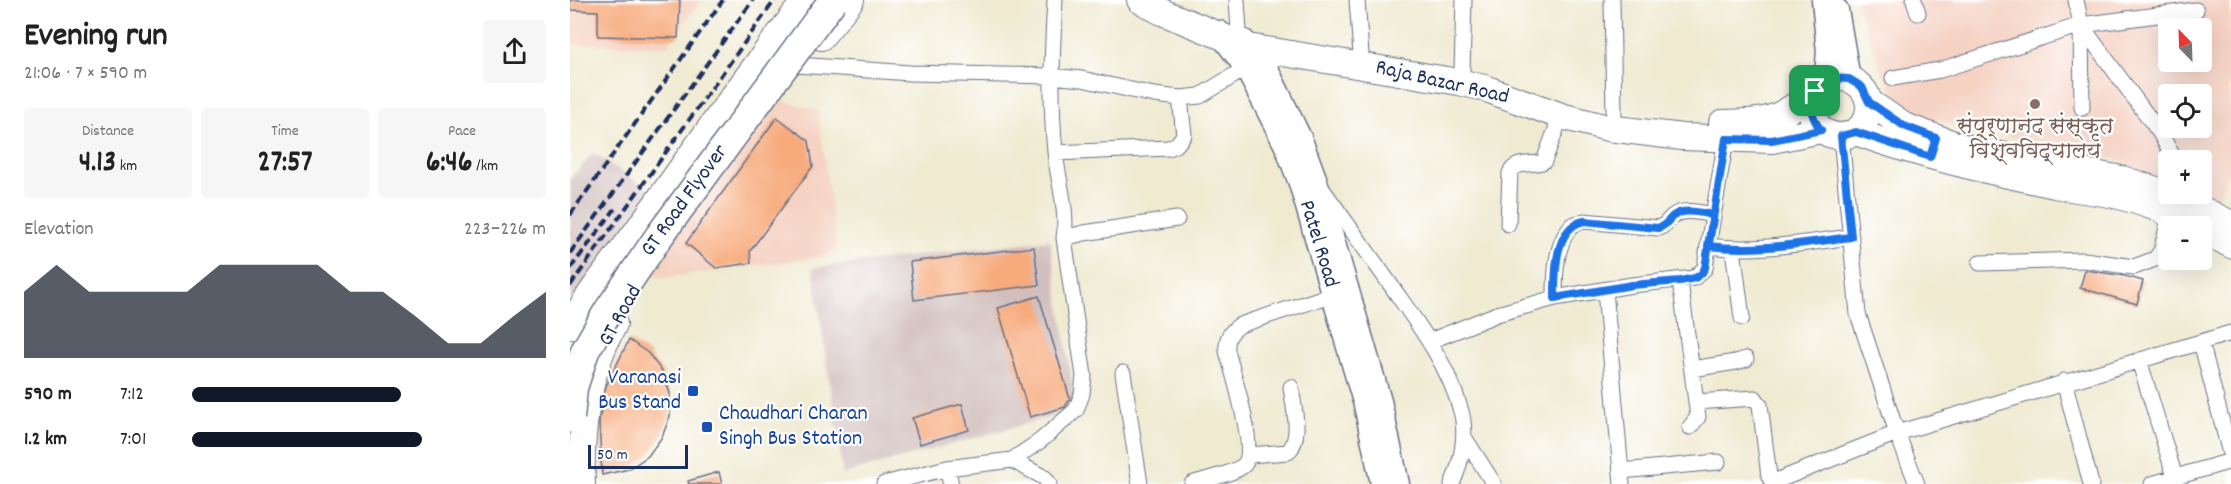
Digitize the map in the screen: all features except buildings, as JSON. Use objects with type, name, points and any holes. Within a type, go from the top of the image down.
[{"type":"highway","name":"GT Road Flyover","points":[[570,344],[594,303],[646,226],[813,0]]},
{"type":"highway","name":"GT Road Flyover","points":[[570,418],[573,388],[585,351],[608,311],[660,235],[832,0]]},
{"type":"highway","points":[[570,476],[570,484]]},
{"type":"main road","name":"GT Road","points":[[570,326],[581,306],[632,239],[756,63],[806,0]]},
{"type":"main road","name":"GT Road","points":[[582,484],[581,451],[586,402],[602,348],[637,284],[798,65],[851,0]]},
{"type":"main road","name":"Raja Bazar Road","points":[[1140,0],[1162,12],[1239,45],[1459,82],[1484,88],[1561,116],[1608,128],[1682,137],[1772,140],[1839,133]]},
{"type":"main road","name":"Raja Bazar Road","points":[[1169,0],[1239,45],[1281,43],[1409,60],[1462,71],[1614,115],[1667,123],[1760,122],[1786,114],[1830,84]]},
{"type":"main road","points":[[1898,136],[1869,102],[1862,87],[1830,84],[1811,101],[1811,112],[1815,122],[1839,133],[1898,136],[1933,147],[1959,146],[2122,178],[2158,194]]},
{"type":"main road","points":[[1839,133],[1867,119],[1869,102]]},
{"type":"main road","points":[[2180,204],[2215,222],[2231,245]]},
{"type":"street","points":[[884,484],[947,468],[1012,460],[1040,441],[1076,410],[1082,394],[1084,376],[1064,238],[1066,216],[1055,153],[1050,76],[1055,0]]},
{"type":"street","points":[[756,63],[910,73],[1050,76],[1082,79],[1154,95],[1180,98],[1200,96],[1239,45],[1237,0]]},
{"type":"street","points":[[1357,0],[1361,54]]},
{"type":"street","points":[[1462,71],[1464,0]]},
{"type":"street","points":[[1612,0],[1614,115]]},
{"type":"street","points":[[1823,0],[1833,50]]},
{"type":"street","points":[[1830,84],[1835,0]]},
{"type":"street","points":[[2076,0],[2081,25],[2082,108]]},
{"type":"street","points":[[1893,78],[1940,69],[2081,25],[2196,10]]},
{"type":"street","points":[[2081,25],[2160,133],[2169,150]]},
{"type":"street","name":"Patel Road","points":[[1239,45],[1301,140],[1315,178],[1378,391],[1398,484]]},
{"type":"street","name":"Patel Road","points":[[1239,45],[1286,146],[1300,183],[1365,405],[1382,484]]},
{"type":"street","points":[[1055,153],[1169,147],[1177,144],[1184,135],[1180,98]]},
{"type":"street","points":[[1508,224],[1512,168],[1520,164],[1536,164],[1544,161],[1561,116]]},
{"type":"street","points":[[1839,133],[1858,314],[1897,433],[1917,484]]},
{"type":"street","points":[[1430,341],[1497,314],[1555,298],[1632,285],[1680,281],[1695,278],[1701,274],[1705,268],[1726,139]]},
{"type":"street","points":[[1315,178],[1430,341],[1461,409],[1464,437],[1458,472],[1452,484]]},
{"type":"street","points":[[1980,262],[2084,260],[2134,267],[2155,259],[2161,251],[2173,204]]},
{"type":"street","points":[[1555,298],[1558,256],[1572,225],[1584,221],[1658,228],[1663,227],[1673,216],[1682,212],[1713,215]]},
{"type":"street","points":[[1064,238],[1177,219]]},
{"type":"street","points":[[1708,246],[1733,249],[1781,246],[1851,237]]},
{"type":"street","points":[[1733,249],[1742,318]]},
{"type":"street","points":[[1680,281],[1698,417],[1690,426]]},
{"type":"street","points":[[1605,290],[1622,478],[1718,462]]},
{"type":"street","points":[[1192,484],[1237,469],[1245,464],[1249,455],[1244,416],[1227,351],[1226,342],[1231,332],[1240,325],[1334,294]]},
{"type":"street","points":[[1696,402],[1755,398],[1758,401],[1769,476],[1771,480],[1776,481],[1897,433],[2064,381],[2231,333]]},
{"type":"street","points":[[2152,484],[2231,459],[2200,342]]},
{"type":"street","points":[[1692,369],[1746,359]]},
{"type":"street","points":[[2139,360],[2175,477]]},
{"type":"street","points":[[1123,373],[1140,484]]},
{"type":"street","points":[[2064,381],[2090,484]]},
{"type":"street","points":[[1249,455],[1288,452],[1294,447],[1296,428],[1291,387]]},
{"type":"street","points":[[1464,437],[1494,484]]},
{"type":"street","points":[[1012,460],[1045,478],[1049,484]]},
{"type":"street","points":[[947,468],[951,484]]},
{"type":"shaded area","points":[[570,0],[702,0],[667,46],[570,44]]},
{"type":"shaded area","name":"संपूर्णानंद संस्कृत विश्वविद्यालय","points":[[1856,0],[2231,0],[2231,167],[2213,208],[2205,204],[2212,204],[2212,150],[2158,150],[2158,179],[2124,162],[1906,113],[1884,77]]},
{"type":"shaded area","points":[[776,99],[818,110],[835,251],[820,257],[663,278],[645,273]]},
{"type":"shaded area","points":[[593,153],[650,190],[570,304],[570,179]]},
{"type":"shaded area","points":[[1050,240],[1076,410],[843,474],[813,268]]},
{"type":"railway","points":[[570,215],[723,0]]},
{"type":"railway","points":[[570,253],[753,0]]},
{"type":"railway","points":[[570,286],[775,0]]},
{"type":"railway","points":[[570,269],[615,209]]},
{"type":"place","name":"संपूर्णानंद संस्कृत विश्वविद्यालय","points":[[2035,104]]},
{"type":"place","name":"Varanasi Bus Stand","points":[[693,391]]},
{"type":"place","name":"Chaudhari Charan Singh Bus Station","points":[[707,427]]},
{"type":"route","points":[[1815,91],[1811,101],[1811,112],[1821,130],[1772,140],[1726,139],[1713,215],[1705,268],[1701,274],[1695,278],[1680,281],[1632,285],[1555,298],[1558,256],[1568,229],[1578,222],[1658,228],[1663,227],[1673,216],[1682,212],[1713,215],[1708,246],[1733,249],[1781,246],[1851,237],[1841,136],[1856,132],[1930,157],[1936,138],[1904,126],[1869,102],[1862,87],[1849,79],[1832,78],[1815,91]]}]
